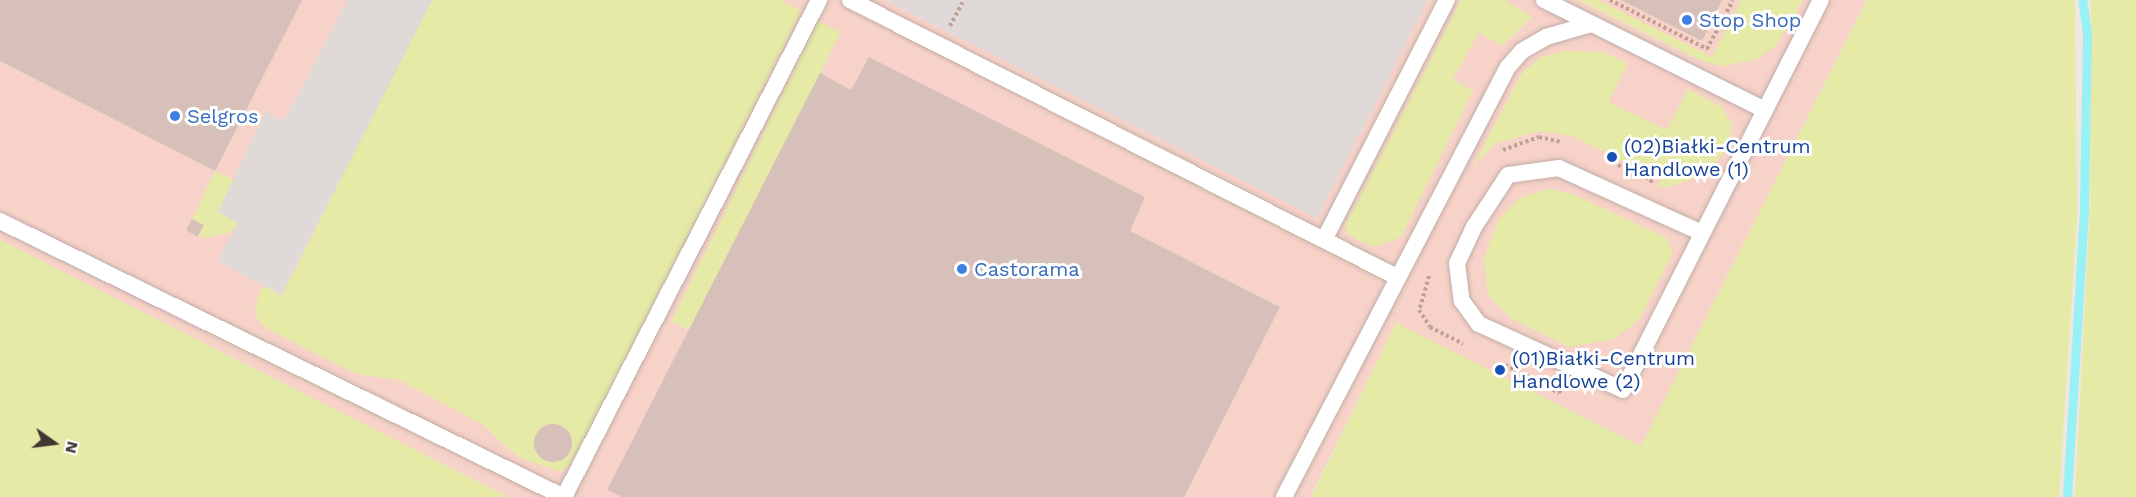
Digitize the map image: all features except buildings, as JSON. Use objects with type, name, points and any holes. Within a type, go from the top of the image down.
[{"type":"lane","points":[[0,222],[564,497],[819,0]]},
{"type":"lane","points":[[850,0],[1395,276]]},
{"type":"lane","points":[[1324,240],[1447,0]]},
{"type":"lane","points":[[1544,0],[1765,110]]},
{"type":"lane","points":[[1702,233],[1640,202],[1559,168],[1508,175],[1474,226],[1457,263],[1462,301],[1479,324],[1623,390],[1821,0]]},
{"type":"lane","points":[[1284,497],[1395,276],[1508,66],[1522,51],[1546,37],[1591,24]]},
{"type":"path","points":[[1610,0],[1707,49],[1733,0]]},
{"type":"path","points":[[1494,154],[1539,137],[1569,144]]},
{"type":"path","points":[[1600,158],[1652,180],[1640,202]]},
{"type":"path","points":[[1430,272],[1419,310],[1430,327],[1470,347]]},
{"type":"path","points":[[1499,362],[1559,393],[1572,367]]},
{"type":"shaded area","points":[[0,0],[1867,0],[1641,446],[1396,324],[1310,497],[508,497],[0,240]]},
{"type":"shaded area","points":[[348,0],[432,0],[281,295],[217,261],[238,223],[218,212],[265,112],[284,121]]},
{"type":"shaded area","points":[[885,0],[1428,0],[1317,218]]},
{"type":"green space","points":[[432,0],[780,0],[801,11],[576,458],[561,472],[518,457],[482,424],[399,380],[356,374],[266,328],[257,318],[255,306],[261,289],[265,286],[282,295]],"holes":[[[550,424],[569,432],[573,446],[566,458],[553,463],[540,457],[534,445],[538,431]]]},
{"type":"green space","points":[[1461,0],[1505,0],[1532,17],[1502,46],[1479,32],[1453,79],[1473,91],[1401,237],[1375,247],[1346,233],[1346,224]]},
{"type":"green space","points":[[1578,0],[1598,0],[1712,57],[1741,0],[1803,0],[1776,46],[1755,60],[1722,66],[1702,61]]},
{"type":"green space","points":[[1867,0],[2075,0],[2077,215],[2059,497],[1311,497],[1396,323],[1641,446]]},
{"type":"green space","points":[[2091,0],[2136,0],[2136,497],[2075,497],[2090,205]]},
{"type":"green space","points":[[818,21],[840,32],[694,332],[672,321]]},
{"type":"green space","points":[[1564,51],[1602,52],[1628,63],[1608,102],[1667,130],[1688,89],[1721,106],[1732,124],[1730,145],[1704,175],[1669,187],[1658,187],[1660,179],[1572,136],[1539,131],[1495,144],[1473,166],[1522,73],[1541,57]]},
{"type":"green space","points":[[215,171],[234,180],[218,211],[238,223],[229,233],[204,238],[198,236],[204,225],[192,219]]},
{"type":"green space","points":[[1547,189],[1570,193],[1665,237],[1671,246],[1672,255],[1639,320],[1614,339],[1569,347],[1512,319],[1488,295],[1484,258],[1498,220],[1520,198]]},
{"type":"green space","points":[[0,240],[370,427],[508,497],[0,497]]},
{"type":"waterway","points":[[2067,497],[2084,207],[2087,34],[2082,0]]},
{"type":"place","name":"Stop Shop","points":[[1687,20]]},
{"type":"place","name":"Selgros","points":[[175,116]]},
{"type":"place","name":"(02)Białki-Centrum Handlowe (1)","points":[[1612,157]]},
{"type":"place","name":"Castorama","points":[[962,269]]},
{"type":"place","name":"(01)Białki-Centrum Handlowe (2)","points":[[1500,370]]}]
